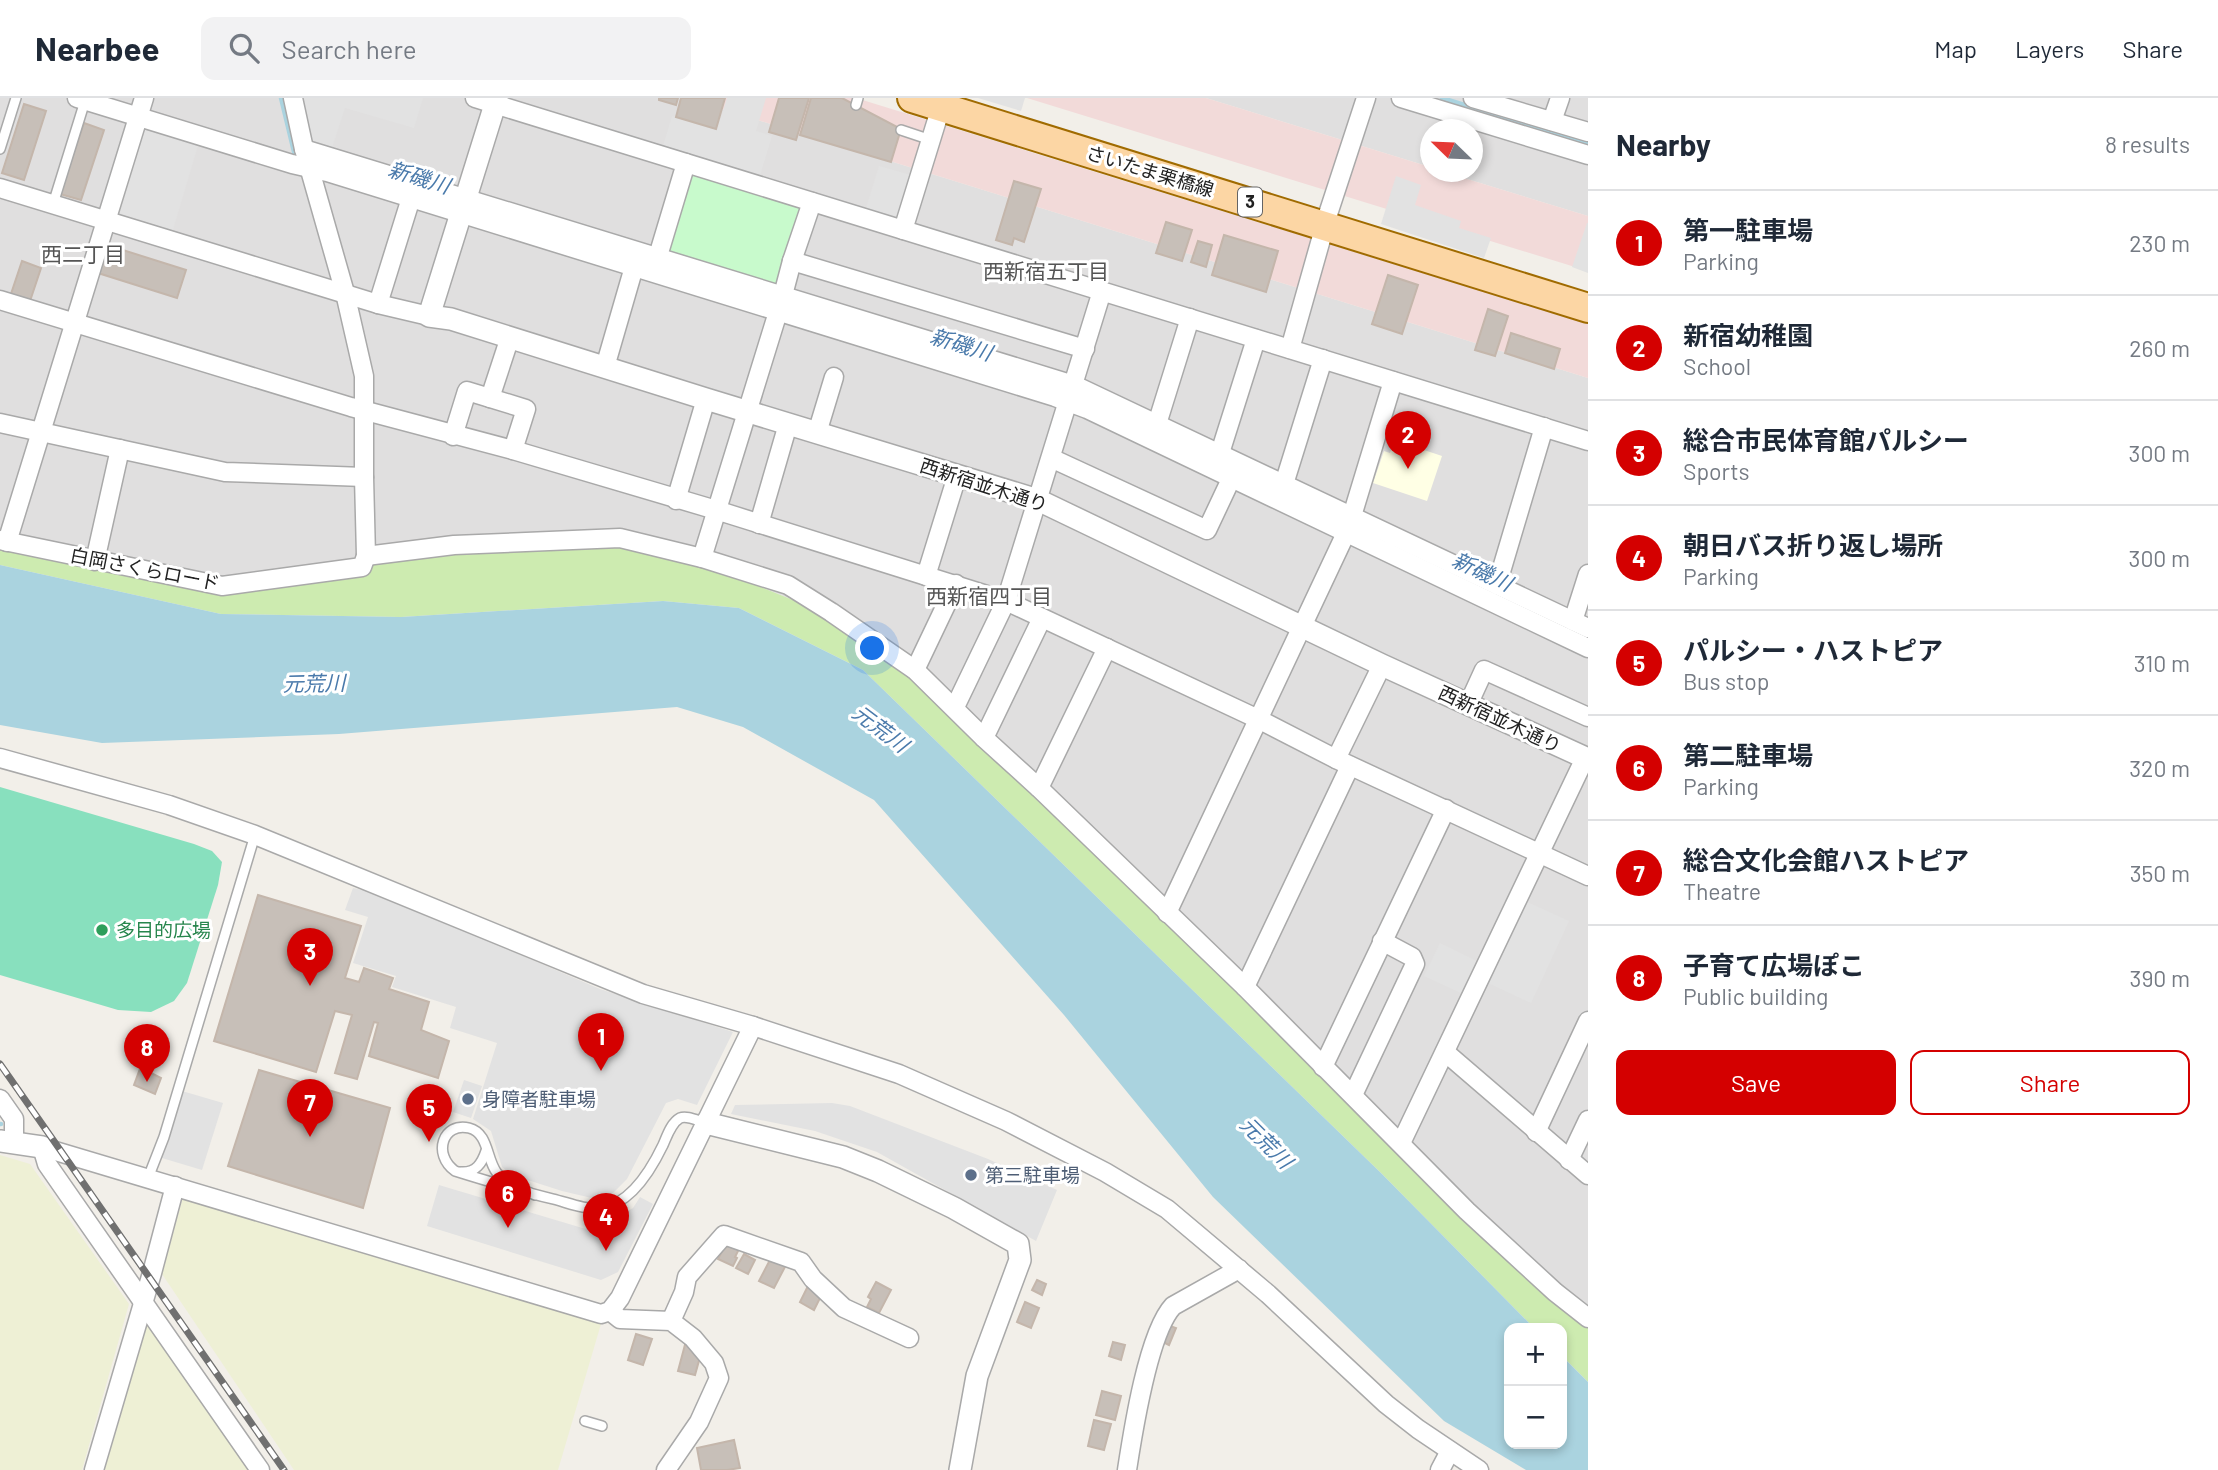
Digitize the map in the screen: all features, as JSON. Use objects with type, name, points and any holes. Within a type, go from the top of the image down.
[{"type":"main road","name":"さいたま栗橋線","points":[[912,98],[952,102],[1327,218],[1588,307]]},
{"type":"main road","name":"さいたま栗橋線","points":[[1327,218],[1588,287]]},
{"type":"street","points":[[4,541],[41,432],[144,98]]},
{"type":"street","points":[[293,98],[304,149],[345,293],[364,376],[363,477],[366,556],[466,545],[620,538],[702,558],[788,585],[915,670],[1245,987],[1466,1211],[1555,1292],[1588,1318]]},
{"type":"street","points":[[1290,349],[1327,218],[1366,98]]},
{"type":"street","points":[[1401,98],[1588,155]]},
{"type":"street","points":[[1473,98],[1588,132]]},
{"type":"street","points":[[1552,121],[1560,98]]},
{"type":"street","points":[[81,99],[411,198],[464,206],[658,256],[780,303],[1068,402],[1588,648]]},
{"type":"street","points":[[0,188],[378,304],[429,316],[464,206],[489,100],[1588,441]]},
{"type":"street","points":[[903,230],[931,140],[952,102]]},
{"type":"street","points":[[304,149],[634,267],[780,303],[1074,385],[1580,625],[1588,574]]},
{"type":"street","points":[[658,256],[686,163]]},
{"type":"street","points":[[378,304],[411,198]]},
{"type":"street","points":[[702,558],[812,202]]},
{"type":"street","points":[[792,261],[1084,349]]},
{"type":"street","points":[[605,367],[634,267]]},
{"type":"street","points":[[955,707],[1006,601],[1102,291]]},
{"type":"street","points":[[0,300],[364,411],[513,450],[716,510],[1006,601],[1588,876]]},
{"type":"street","name":"西新宿並木通り","points":[[429,316],[451,319],[1038,500],[1468,705],[1587,755]]},
{"type":"street","points":[[1157,424],[1190,318]]},
{"type":"street","points":[[490,398],[510,337]]},
{"type":"street","points":[[1220,453],[1256,339]]},
{"type":"street","points":[[1284,484],[1323,359]]},
{"type":"street","points":[[817,433],[834,377]]},
{"type":"street","points":[[1352,516],[1393,381]]},
{"type":"street","points":[[453,436],[467,391],[526,409],[513,450]]},
{"type":"street","points":[[676,499],[706,399]]},
{"type":"street","points":[[0,423],[225,472],[363,477]]},
{"type":"street","points":[[758,524],[788,424]]},
{"type":"street","points":[[1497,585],[1544,427]]},
{"type":"street","points":[[95,561],[120,449]]},
{"type":"street","points":[[1051,458],[1207,530],[1231,479]]},
{"type":"street","points":[[926,576],[957,476]]},
{"type":"street","points":[[1167,913],[1346,533]]},
{"type":"street","name":"白岡さくらロード","points":[[4,541],[222,586],[362,568],[366,556]]},
{"type":"street","points":[[915,670],[956,584]]},
{"type":"street","points":[[984,738],[1042,618]]},
{"type":"street","points":[[1039,788],[1107,648]]},
{"type":"street","points":[[1245,987],[1382,665]]},
{"type":"street","points":[[1468,705],[1484,670],[1588,718]]},
{"type":"street","points":[[1401,1143],[1587,755]]},
{"type":"street","points":[[0,758],[169,805],[255,835],[643,994],[754,1026],[899,1074],[1006,1121],[1105,1172],[1167,1209],[1239,1269],[1386,1404],[1479,1470]]},
{"type":"street","points":[[1323,1067],[1446,808]]},
{"type":"street","points":[[1353,1094],[1415,964],[1412,957],[1382,941]]},
{"type":"street","points":[[1536,1132],[1588,1021]]},
{"type":"street","points":[[0,1099],[14,1119],[7,1142],[42,1147],[601,1314],[610,1311],[620,1298],[754,1026]]},
{"type":"street","points":[[1445,1052],[1588,1175]]},
{"type":"street","points":[[1569,1160],[1588,1120]]},
{"type":"street","points":[[706,1123],[843,1157],[954,1208],[1018,1244],[1020,1260],[977,1376],[960,1470]]},
{"type":"street","points":[[42,1147],[47,1164],[260,1470]]},
{"type":"street","points":[[94,1470],[175,1186]]},
{"type":"street","points":[[671,1321],[684,1292],[687,1277],[724,1235],[801,1262],[813,1279],[844,1308],[909,1338]]},
{"type":"street","points":[[1127,1470],[1147,1367],[1165,1315],[1173,1306],[1239,1269]]},
{"type":"street","points":[[610,1311],[620,1319],[671,1321],[693,1338],[714,1363],[719,1378],[699,1422],[666,1470]]},
{"type":"street","points":[[1440,1470],[1450,1451]]},
{"type":"lane","points":[[0,149],[16,98]]},
{"type":"lane","points":[[52,204],[81,99]]},
{"type":"lane","points":[[901,130],[931,140]]},
{"type":"lane","points":[[148,1178],[164,1137],[255,835]]},
{"type":"lane","points":[[535,1195],[508,1183],[497,1173],[486,1151],[484,1140],[478,1133],[470,1128],[460,1128],[446,1136],[442,1157],[455,1171],[535,1195],[601,1208],[617,1203],[630,1194],[651,1167],[677,1119],[684,1117],[706,1123]]},
{"type":"lane","points":[[455,1171],[476,1169],[483,1161],[486,1151]]},
{"type":"lane","points":[[585,1421],[602,1426]]},
{"type":"shaded area","points":[[0,98],[687,98],[1588,378],[1588,1322],[1429,1177],[884,651],[793,600],[701,563],[369,572],[219,593],[0,546]]},
{"type":"shaded area","points":[[299,98],[423,98],[414,128],[345,108],[331,151],[310,143]]},
{"type":"shaded area","points":[[687,98],[856,98],[1588,324],[1588,378]]},
{"type":"shaded area","points":[[727,98],[766,98],[756,131],[772,136],[758,182],[661,153],[672,116],[717,130]]},
{"type":"shaded area","points":[[978,98],[1025,98],[1021,111]]},
{"type":"shaded area","points":[[1027,98],[1206,98],[1420,164],[1420,182],[1477,182],[1588,216],[1588,271]]},
{"type":"shaded area","points":[[1206,98],[1588,98],[1588,216],[1477,182],[1483,182],[1483,119],[1420,119],[1420,164]]},
{"type":"shaded area","points":[[146,125],[199,142],[172,233],[118,217],[115,211],[141,128]]},
{"type":"shaded area","points":[[879,166],[914,176],[898,228],[863,218]]},
{"type":"shaded area","points":[[1396,176],[1421,185],[1415,205],[1461,221],[1459,228],[1491,238],[1484,258],[1381,224]]},
{"type":"shaded area","points":[[1588,223],[1588,273],[1572,267]]},
{"type":"shaded area","points":[[1394,440],[1442,456],[1427,501],[1373,483],[1384,451],[1390,453]]},
{"type":"shaded area","points":[[353,888],[377,893],[600,989],[733,1032],[697,1105],[678,1099],[666,1103],[627,1179],[612,1194],[596,1199],[512,1175],[502,1167],[491,1131],[473,1119],[497,1043],[450,1028],[456,1007],[392,987],[396,976],[353,963],[368,917],[345,910]]},
{"type":"shaded area","points":[[1523,900],[1569,921],[1531,1003],[1486,982]]},
{"type":"shaded area","points":[[1440,943],[1479,962],[1463,994],[1424,976]]},
{"type":"shaded area","name":"身障者駐車場","points":[[464,1080],[482,1086],[471,1118],[453,1112]]},
{"type":"shaded area","points":[[182,1091],[223,1103],[202,1170],[162,1158]]},
{"type":"shaded area","name":"第三駐車場","points":[[832,1103],[850,1106],[988,1159],[1057,1190],[1036,1241],[877,1152],[815,1131],[731,1114],[735,1105]]},
{"type":"shaded area","points":[[0,1155],[30,1164],[129,1304],[82,1470],[0,1470]]},
{"type":"shaded area","points":[[439,1185],[589,1230],[592,1220],[607,1220],[621,1215],[633,1208],[640,1197],[653,1204],[618,1272],[601,1280],[427,1226]]},
{"type":"shaded area","points":[[183,1197],[601,1324],[558,1470],[294,1470],[162,1274]]},
{"type":"shaded area","points":[[145,1322],[249,1470],[101,1470]]},
{"type":"green space","points":[[689,172],[804,209],[778,293],[662,256]]},
{"type":"green space","points":[[0,546],[219,593],[369,572],[375,561],[525,548],[634,548],[701,563],[793,600],[884,651],[1429,1177],[1588,1322],[1588,1382],[1567,1361],[1567,1323],[1529,1323],[1382,1174],[863,670],[739,608],[663,601],[401,617],[221,614],[0,565]]},
{"type":"green space","name":"多目的広場","points":[[0,787],[194,844],[212,851],[222,862],[218,885],[187,983],[174,1001],[151,1012],[118,1010],[0,975]]},
{"type":"water","name":"元荒川","points":[[0,565],[221,614],[401,617],[663,601],[739,608],[863,670],[1382,1174],[1529,1323],[1504,1323],[1504,1449],[1567,1449],[1567,1361],[1588,1382],[1588,1470],[1526,1470],[1444,1421],[1213,1197],[1064,1015],[874,800],[743,727],[677,707],[339,734],[102,743],[0,725]]},
{"type":"building","points":[[659,98],[678,98],[676,105]]},
{"type":"building","points":[[681,98],[725,98],[716,129],[676,117]]},
{"type":"building","points":[[779,98],[809,98],[796,140],[769,132]]},
{"type":"building","points":[[811,98],[842,98],[901,129],[891,162],[800,135]]},
{"type":"building","points":[[24,104],[46,111],[24,180],[2,173]]},
{"type":"building","points":[[84,123],[104,130],[81,200],[60,194]]},
{"type":"building","points":[[1014,181],[1041,189],[1024,242],[1014,238],[1012,245],[996,240]]},
{"type":"building","points":[[1166,222],[1192,230],[1182,261],[1156,253]]},
{"type":"building","points":[[1224,235],[1278,251],[1266,292],[1212,275]]},
{"type":"building","points":[[1198,241],[1212,245],[1206,267],[1191,262]]},
{"type":"building","points":[[107,245],[186,270],[177,298],[98,273]]},
{"type":"building","points":[[22,261],[41,268],[28,307],[9,300]]},
{"type":"building","points":[[1388,275],[1418,285],[1402,334],[1372,324]]},
{"type":"building","points":[[1488,309],[1508,316],[1495,356],[1475,350]]},
{"type":"building","points":[[1511,333],[1560,349],[1554,369],[1505,353]]},
{"type":"building","points":[[258,895],[361,926],[345,978],[359,982],[364,968],[393,978],[389,989],[429,1002],[421,1030],[449,1041],[438,1078],[369,1056],[378,1023],[374,1022],[357,1079],[335,1073],[352,1015],[335,1011],[316,1072],[214,1041]]},
{"type":"building","points":[[141,1066],[152,1070],[151,1073],[161,1078],[155,1094],[134,1085]]},
{"type":"building","points":[[259,1070],[390,1108],[363,1208],[228,1166]]},
{"type":"building","points":[[728,1240],[740,1247],[733,1266],[718,1259]]},
{"type":"building","points":[[744,1254],[755,1260],[748,1274],[736,1268]]},
{"type":"building","points":[[772,1256],[787,1263],[774,1288],[759,1281]]},
{"type":"building","points":[[1037,1280],[1046,1284],[1042,1295],[1032,1290]]},
{"type":"building","points":[[876,1282],[891,1290],[879,1313],[867,1307],[871,1299],[868,1297]]},
{"type":"building","points":[[808,1286],[822,1294],[814,1310],[800,1302]]},
{"type":"building","points":[[1025,1302],[1039,1308],[1031,1328],[1017,1322]]},
{"type":"building","points":[[1167,1325],[1176,1328],[1169,1345],[1161,1341]]},
{"type":"building","points":[[636,1334],[652,1339],[643,1365],[628,1360]]},
{"type":"building","points":[[686,1341],[696,1351],[695,1355],[700,1357],[695,1375],[678,1371]]},
{"type":"building","points":[[1113,1342],[1125,1345],[1121,1360],[1109,1356]]},
{"type":"building","points":[[1102,1391],[1121,1396],[1115,1420],[1096,1415]]},
{"type":"building","points":[[1094,1420],[1111,1424],[1104,1450],[1088,1446]]},
{"type":"building","points":[[734,1440],[740,1468],[701,1470],[697,1448]]},
{"type":"waterway","points":[[281,98],[295,156],[299,157]]},
{"type":"waterway","points":[[1442,98],[1588,143]]},
{"type":"railway","points":[[0,1064],[284,1470]]},
{"type":"place","name":"新宿幼稚園","points":[[1408,469]]},
{"type":"place","name":"多目的広場","points":[[102,930]]},
{"type":"place","name":"総合市民体育館パルシー","points":[[310,986]]},
{"type":"place","name":"第一駐車場","points":[[601,1071]]},
{"type":"place","name":"子育て広場ぽこ","points":[[147,1082]]},
{"type":"place","name":"身障者駐車場","points":[[468,1099]]},
{"type":"place","name":"総合文化会館ハストピア","points":[[310,1137]]},
{"type":"place","name":"パルシー・ハストピア","points":[[429,1142]]},
{"type":"place","name":"第三駐車場","points":[[971,1175]]},
{"type":"place","name":"第二駐車場","points":[[508,1228]]},
{"type":"place","name":"朝日バス折り返し場所","points":[[606,1251]]},
{"type":"district","name":"西二丁目","points":[[83,255]]},
{"type":"district","name":"西新宿五丁目","points":[[1046,272]]},
{"type":"district","name":"西新宿四丁目","points":[[989,597]]},
{"type":"water label","name":"新磯川","points":[[419,178]]},
{"type":"water label","name":"新磯川","points":[[961,345]]},
{"type":"water label","name":"新磯川","points":[[1482,572]]}]
